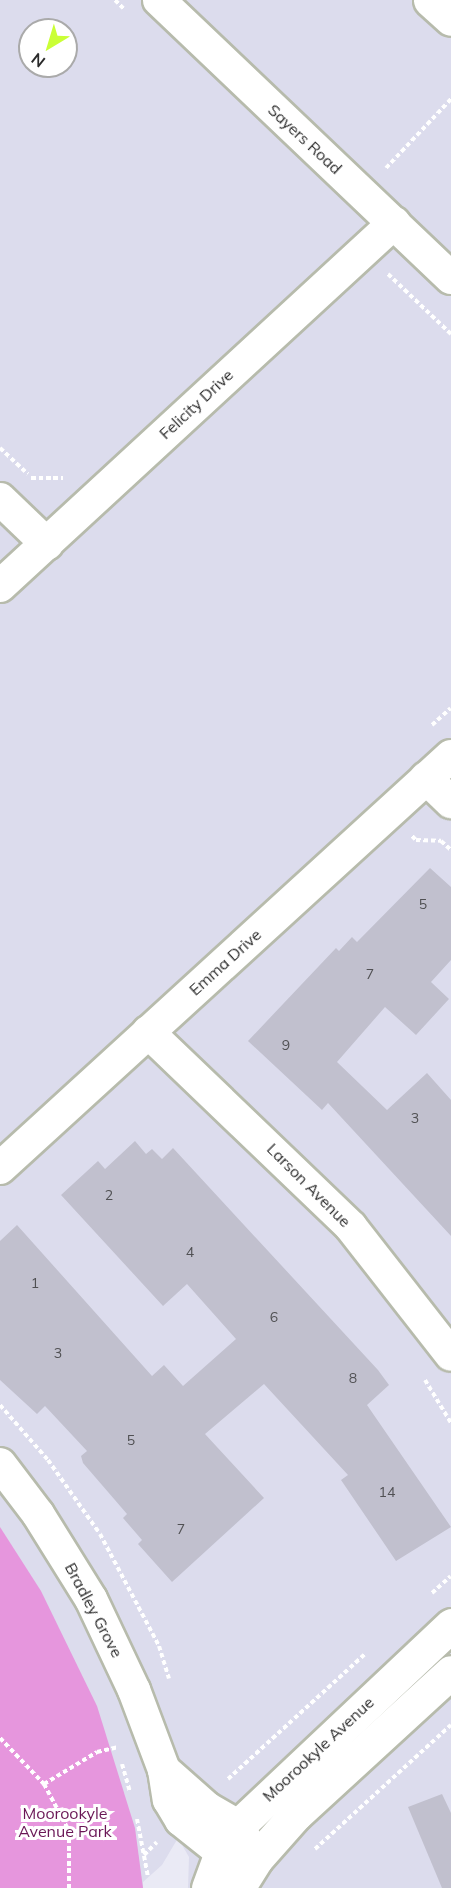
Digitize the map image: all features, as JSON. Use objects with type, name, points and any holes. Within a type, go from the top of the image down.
[{"type":"street","name":"Sayers Road","points":[[159,0],[451,278]]},
{"type":"street","points":[[430,0],[451,19]]},
{"type":"street","name":"Felicity Drive","points":[[0,586],[394,223]]},
{"type":"street","points":[[2,501],[46,544]]},
{"type":"street","name":"Emma Drive","points":[[0,1168],[451,756]]},
{"type":"street","points":[[426,778],[451,801]]},
{"type":"street","name":"Larson Avenue","points":[[148,1032],[351,1227],[451,1355]]},
{"type":"street","name":"Bradley Grove","points":[[0,1464],[38,1514],[91,1599],[134,1690],[164,1770],[192,1812],[256,1859]]},
{"type":"street","name":"Moorookyle Avenue","points":[[208,1888],[230,1839],[451,1625]]},
{"type":"street","name":"Moorookyle Avenue","points":[[238,1888],[256,1859],[296,1814],[451,1672]]},
{"type":"path","points":[[363,193],[451,99]]},
{"type":"path","points":[[0,447],[31,477],[62,480],[70,472]]},
{"type":"path","points":[[2,501],[31,477]]},
{"type":"path","points":[[422,1375],[451,1423]]},
{"type":"path","points":[[450,1577],[451,1588]]},
{"type":"path","points":[[430,1594],[450,1577]]},
{"type":"path","points":[[144,1855],[369,1650]]},
{"type":"path","points":[[306,1858],[451,1725]]},
{"type":"path","points":[[0,1738],[44,1784],[69,1831],[69,1888]]},
{"type":"path","points":[[112,1738],[131,1796]]},
{"type":"path","points":[[44,1784],[97,1752],[151,1738]]},
{"type":"path","points":[[137,1817],[148,1877]]},
{"type":"green space","name":"Moorookyle Avenue Park","points":[[0,1527],[41,1591],[97,1706],[135,1828],[143,1888],[0,1888]]},
{"type":"shaded area","points":[[178,1838],[189,1857],[188,1888],[143,1888],[143,1882],[162,1865]]},
{"type":"building","points":[[430,868],[451,887],[451,960],[431,982],[449,999],[416,1035],[385,1007],[337,1062],[387,1110],[427,1073],[451,1100],[451,1236],[328,1103],[322,1110],[248,1041],[336,948],[339,951],[352,937],[357,942]]},
{"type":"building","points":[[135,1141],[146,1154],[152,1149],[162,1159],[173,1148],[378,1370],[389,1385],[367,1405],[451,1527],[396,1561],[341,1480],[348,1475],[264,1384],[205,1434],[264,1498],[172,1582],[138,1544],[142,1540],[123,1518],[127,1514],[83,1463],[81,1456],[87,1451],[45,1406],[37,1414],[0,1380],[0,1241],[17,1225],[152,1376],[164,1365],[183,1386],[236,1339],[187,1284],[163,1306],[61,1195],[98,1161],[105,1169]]},
{"type":"building","points":[[442,1794],[451,1813],[451,1888],[442,1888],[408,1807]]}]
